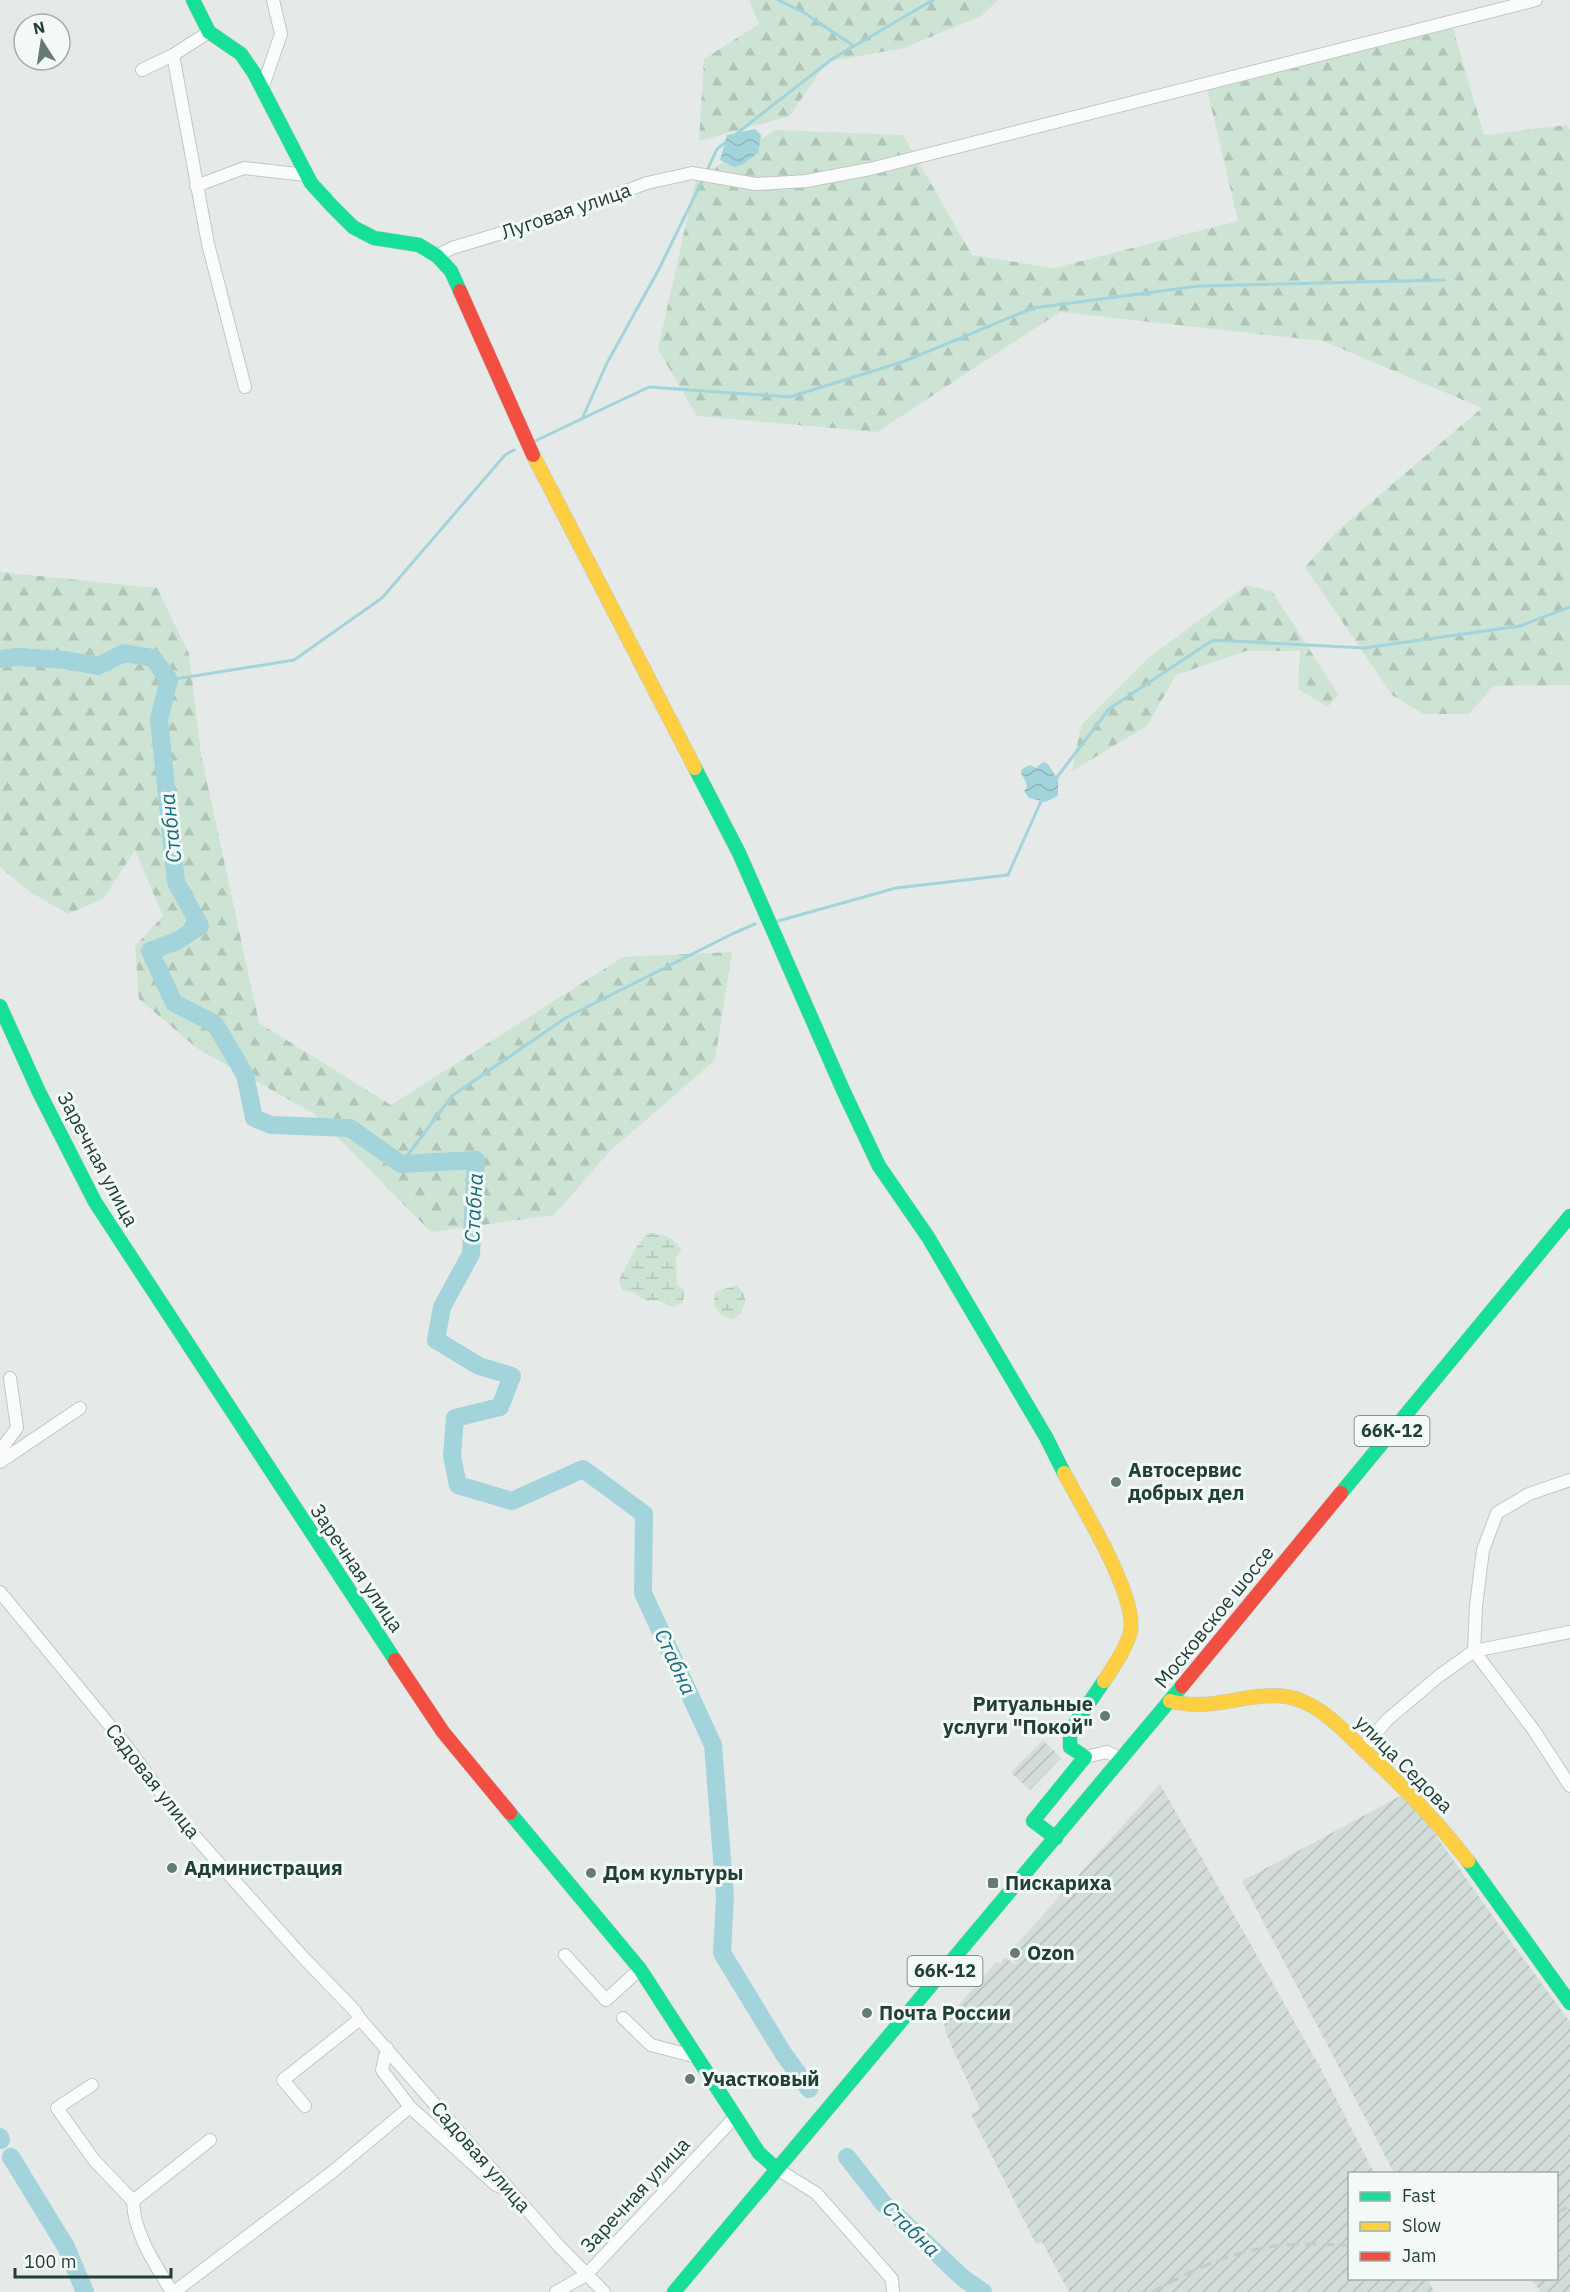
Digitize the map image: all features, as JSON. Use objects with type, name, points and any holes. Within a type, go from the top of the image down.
[{"type":"street","points":[[193,0],[209,32],[241,54],[311,183],[353,227],[374,238],[419,245],[437,256],[451,271],[523,435],[739,853],[843,1090],[879,1166],[928,1236],[1046,1437],[1121,1582],[1131,1614],[1131,1631],[1114,1666],[1070,1731],[1070,1747],[1085,1757]]},
{"type":"street","points":[[262,89],[280,34],[273,0]]},
{"type":"street","name":"Луговая улица","points":[[437,256],[452,248],[562,215],[647,183],[692,173],[756,184],[806,181],[870,169],[981,143],[1195,85],[1536,0]]},
{"type":"street","points":[[142,69],[173,55],[209,32]]},
{"type":"street","points":[[173,55],[208,244],[245,387]]},
{"type":"street","points":[[196,186],[244,168],[306,175]]},
{"type":"street","name":"Заречная улица","points":[[0,1006],[39,1092],[95,1202],[362,1611],[443,1731],[640,1969],[759,2153],[777,2169]]},
{"type":"street","name":"Московское шоссе","points":[[777,2169],[1122,1760],[1570,1216]]},
{"type":"street","points":[[0,1451],[17,1428],[10,1378]]},
{"type":"street","points":[[0,1462],[80,1408]]},
{"type":"street","points":[[1570,1480],[1529,1494],[1497,1513],[1483,1550],[1476,1606],[1474,1651],[1533,1729],[1570,1786]]},
{"type":"street","name":"Садовая улица","points":[[0,1592],[125,1744],[183,1823],[301,1955],[355,2011],[510,2190],[604,2292]]},
{"type":"street","points":[[1363,1748],[1387,1720],[1439,1676],[1474,1651],[1570,1632]]},
{"type":"street","name":"улица Седова","points":[[1170,1701],[1182,1706],[1289,1697],[1310,1705],[1363,1748],[1408,1790],[1453,1842],[1570,2003]]},
{"type":"street","points":[[1056,1838],[1033,1821],[1085,1757],[1107,1752],[1122,1760]]},
{"type":"street","points":[[565,1955],[606,2000],[640,1969]]},
{"type":"street","points":[[623,2018],[651,2045],[697,2057]]},
{"type":"street","points":[[304,2106],[282,2080],[360,2019]]},
{"type":"street","points":[[387,2048],[382,2070],[410,2108],[496,2185],[510,2190]]},
{"type":"street","name":"Садовая улица","points":[[92,2085],[57,2108],[94,2160],[133,2201],[146,2248],[173,2292],[331,2172],[410,2108]]},
{"type":"street","name":"Заречная улица","points":[[556,2292],[586,2275],[735,2117]]},
{"type":"street","points":[[133,2201],[210,2140]]},
{"type":"street","points":[[777,2169],[816,2193],[892,2279],[893,2292]]},
{"type":"street","name":"66К-12","points":[[674,2292],[777,2169]]},
{"type":"shaded area","points":[[1043,1740],[1061,1758],[1030,1790],[1011,1773]]},
{"type":"shaded area","points":[[1160,1784],[1320,2067],[1373,2172],[1348,2172],[1348,2280],[1428,2280],[1434,2292],[1069,2292],[1042,2242],[1036,2244],[971,2114],[980,2109],[947,2036],[944,2022],[997,1961],[1000,1964],[1005,1957],[1015,1965],[1016,1963],[1007,1955]]},
{"type":"shaded area","points":[[1406,1793],[1570,2022],[1570,2292],[1541,2292],[1532,2280],[1558,2280],[1558,2172],[1393,2172],[1242,1881]]},
{"type":"green space","points":[[749,0],[998,0],[981,16],[904,48],[826,62],[790,116],[699,141],[704,59],[759,24]]},
{"type":"green space","points":[[1452,25],[1484,135],[1567,125],[1570,130],[1570,685],[1494,686],[1469,714],[1423,714],[1392,695],[1305,567],[1337,531],[1482,408],[1323,341],[1060,312],[877,432],[697,416],[658,349],[696,179],[776,130],[903,135],[972,255],[1054,268],[1238,221],[1207,89]]},
{"type":"green space","points":[[0,572],[157,588],[189,654],[201,754],[259,1023],[391,1105],[623,957],[732,952],[715,1060],[611,1150],[554,1215],[431,1232],[313,1113],[198,1049],[139,999],[135,946],[163,916],[135,850],[103,899],[68,914],[30,892],[0,867]]},
{"type":"green space","points":[[1247,585],[1272,591],[1338,694],[1328,707],[1298,689],[1300,651],[1246,651],[1176,675],[1147,726],[1072,771],[1081,725],[1147,659]]},
{"type":"green space","points":[[648,1233],[667,1237],[682,1250],[676,1257],[677,1284],[685,1291],[683,1302],[673,1307],[657,1300],[646,1301],[632,1292],[622,1290],[619,1280],[637,1246]]},
{"type":"green space","points":[[737,1285],[743,1293],[745,1302],[741,1314],[731,1319],[721,1315],[714,1306],[715,1292]]},
{"type":"water","points":[[755,129],[761,135],[758,153],[742,165],[734,167],[720,160],[727,135]]},
{"type":"water","points":[[1043,762],[1048,764],[1058,780],[1058,796],[1045,802],[1029,798],[1024,791],[1027,788],[1026,782],[1021,773],[1022,769],[1030,765],[1036,768]]},
{"type":"waterway","points":[[778,0],[803,12],[854,46]]},
{"type":"waterway","points":[[736,134],[832,59],[933,0]]},
{"type":"waterway","points":[[706,173],[717,149],[726,142]]},
{"type":"waterway","points":[[582,419],[607,363],[659,269],[703,179]]},
{"type":"waterway","points":[[535,441],[649,387],[790,397],[905,361],[1033,308],[1199,286],[1444,280]]},
{"type":"waterway","points":[[169,680],[294,660],[382,598],[505,455],[514,450]]},
{"type":"waterway","points":[[1054,781],[1109,709],[1213,640],[1364,648],[1520,626],[1570,607]]},
{"type":"waterway","name":"Стабна","points":[[0,659],[17,657],[65,660],[98,666],[124,653],[153,658],[169,680],[159,719],[176,882],[200,926],[177,941],[150,951],[174,1003],[215,1024],[245,1075],[254,1118],[271,1125],[350,1128],[401,1164],[476,1160],[471,1254],[442,1307],[436,1340],[479,1366],[512,1376],[500,1407],[455,1418],[452,1456],[458,1485],[512,1501],[583,1469],[644,1514],[643,1593],[713,1745],[725,1897],[722,1953],[783,2053],[809,2089]]},
{"type":"waterway","points":[[778,921],[896,888],[1008,875],[1042,799]]},
{"type":"waterway","points":[[401,1164],[452,1096],[567,1017],[755,924]]},
{"type":"waterway","name":"Пискариха","points":[[11,2157],[66,2247],[85,2292]]},
{"type":"waterway","name":"Стабна","points":[[847,2157],[883,2203],[963,2278],[983,2292]]},
{"type":"railway","points":[[1558,2212],[1570,2206]]},
{"type":"railway","points":[[1152,2292],[1201,2267],[1252,2250],[1296,2244],[1348,2245]]},
{"type":"traffic: fast","points":[[193,0],[209,32],[241,54],[254,73],[311,183],[331,205],[353,227],[374,238],[419,245],[437,256],[451,271],[460,291]]},
{"type":"traffic: fast","points":[[695,768],[739,853],[843,1090],[879,1166],[928,1237],[1046,1437],[1064,1473]]},
{"type":"traffic: fast","points":[[0,1006],[39,1092],[95,1202],[395,1660]]},
{"type":"traffic: fast","points":[[1341,1493],[1570,1216]]},
{"type":"traffic: fast","points":[[1056,1838],[1033,1821],[1085,1757],[1070,1747],[1070,1731],[1104,1681]]},
{"type":"traffic: fast","points":[[674,2292],[1182,1686]]},
{"type":"traffic: fast","points":[[510,1813],[640,1969],[759,2153],[777,2169]]},
{"type":"traffic: fast","points":[[1468,1861],[1570,2003]]},
{"type":"traffic: slow","points":[[533,455],[695,768]]},
{"type":"traffic: slow","points":[[1064,1473],[1106,1550],[1130,1612],[1130,1634],[1120,1656],[1104,1681]]},
{"type":"traffic: slow","points":[[1170,1701],[1200,1704],[1283,1696],[1307,1703],[1338,1725],[1393,1777],[1468,1861]]},
{"type":"traffic: jam","points":[[460,291],[533,455]]},
{"type":"traffic: jam","points":[[1182,1686],[1341,1493]]},
{"type":"traffic: jam","points":[[395,1660],[443,1732],[510,1813]]},
{"type":"place","name":"Автосервис добрых дел","points":[[1116,1482]]},
{"type":"place","name":"Ритуальные услуги \"Покой\"","points":[[1105,1716]]},
{"type":"place","name":"Администрация","points":[[172,1868]]},
{"type":"place","name":"Дом культуры","points":[[591,1873]]},
{"type":"place","name":"Пискариха","points":[[993,1883]]},
{"type":"place","name":"Ozon","points":[[1015,1953]]},
{"type":"place","name":"Почта России","points":[[867,2013]]},
{"type":"place","name":"Участковый","points":[[690,2079]]}]
